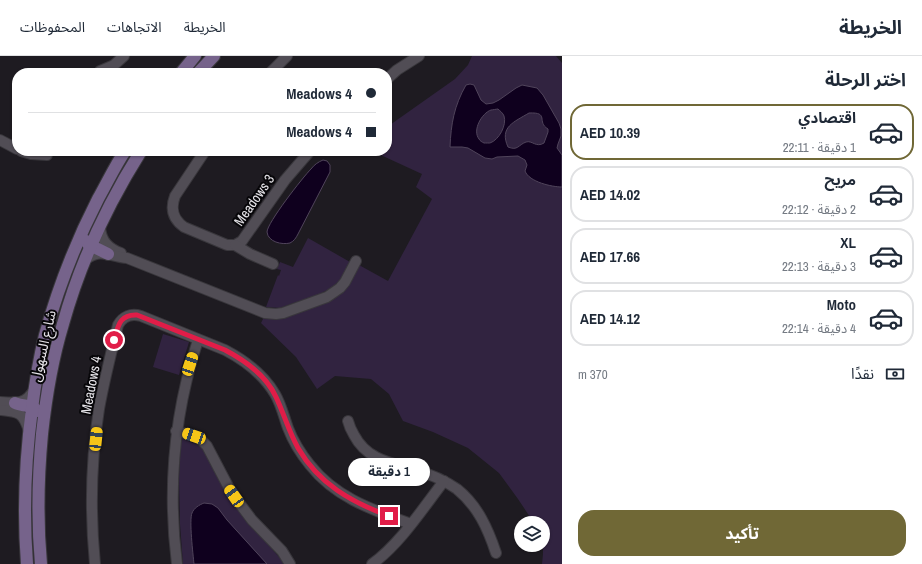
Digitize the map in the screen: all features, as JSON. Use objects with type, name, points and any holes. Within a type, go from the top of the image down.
[{"type":"main road","points":[[185,68],[195,56]]},
{"type":"main road","points":[[203,68],[214,56]]},
{"type":"main road","name":"شارع السهول","points":[[27,564],[24,497],[29,432],[34,390],[45,336],[56,300],[82,233],[122,156]]},
{"type":"main road","name":"شارع السهول","points":[[41,564],[38,478],[44,422],[53,363],[62,325],[91,246],[115,195],[138,156]]},
{"type":"main road","points":[[103,191],[86,237],[86,242],[108,254]]},
{"type":"main road","points":[[8,403],[32,407],[37,411],[38,478]]},
{"type":"street","points":[[107,68],[114,65],[124,56]]},
{"type":"street","points":[[392,74],[419,56]]},
{"type":"street","points":[[274,68],[283,57]]},
{"type":"street","points":[[0,140],[12,146]]},
{"type":"street","name":"Meadows 3","points":[[202,156],[175,196],[172,208],[173,214],[179,224],[184,227],[227,245],[242,241],[285,180],[306,156]]},
{"type":"street","points":[[100,227],[100,233],[109,248],[127,258]]},
{"type":"street","points":[[235,244],[250,254],[273,264]]},
{"type":"street","points":[[85,260],[98,253],[127,258],[265,313],[276,314],[320,300],[334,293],[345,282],[356,262]]},
{"type":"street","name":"Meadows 4","points":[[95,564],[93,526],[93,468],[96,429],[103,390],[118,325],[123,318],[132,314],[225,350],[238,356],[249,364],[259,373],[276,396],[289,430],[298,448],[310,465],[325,481],[341,494],[359,504],[411,524]]},
{"type":"street","points":[[177,564],[172,491],[176,431],[184,387],[198,340]]},
{"type":"street","points":[[0,410],[8,403],[26,400],[34,390]]},
{"type":"street","points":[[8,403],[23,417],[29,432]]},
{"type":"street","points":[[348,420],[354,436],[372,455],[384,462],[429,475],[444,481],[457,489],[468,499],[485,523],[496,553]]},
{"type":"street","points":[[176,431],[194,436],[207,446],[228,488],[252,520],[275,542],[290,564]]},
{"type":"street","points":[[372,564],[395,543],[444,481]]},
{"type":"shaded area","points":[[472,56],[556,56],[562,63],[562,564],[542,564],[543,552],[550,552],[550,516],[529,516],[499,473],[468,448],[433,432],[403,421],[389,394],[371,379],[335,376],[317,389],[296,357],[261,323],[264,317],[329,300],[359,265],[388,281],[432,199],[416,187],[422,174],[383,156],[392,156],[392,123],[455,79],[468,65]]},
{"type":"shaded area","points":[[466,85],[474,85],[481,100],[486,104],[499,100],[522,85],[537,88],[543,95],[561,129],[561,136],[557,148],[562,155],[562,187],[547,185],[531,178],[525,171],[527,165],[525,160],[518,156],[497,157],[492,159],[485,158],[468,148],[450,147],[454,115]],"holes":[[[498,109],[504,116],[505,120],[502,132],[490,143],[484,143],[477,135],[477,127],[479,122],[488,112]],[[529,113],[539,114],[543,123],[548,129],[544,143],[539,145],[526,142],[516,148],[508,147],[505,135],[507,130],[513,122]]]},
{"type":"shaded area","points":[[323,160],[327,161],[330,165],[330,172],[296,237],[287,244],[276,242],[270,238],[267,232],[273,219],[307,174],[315,165]]},
{"type":"shaded area","points":[[308,238],[350,262],[343,276],[332,287],[319,294],[280,308],[266,307],[281,270],[277,269],[280,262],[293,267]]},
{"type":"shaded area","points":[[163,334],[189,342],[179,375],[153,367]]},
{"type":"shaded area","points":[[181,438],[205,448],[217,477],[234,504],[285,564],[183,564],[179,478]]},
{"type":"shaded area","points":[[204,503],[212,504],[218,508],[267,564],[194,564],[191,517],[194,510]]},
{"type":"route","points":[[114,340],[120,321],[132,314],[238,356],[259,373],[268,384],[276,396],[289,430],[298,448],[310,465],[325,481],[341,494],[359,504],[389,516]]}]
